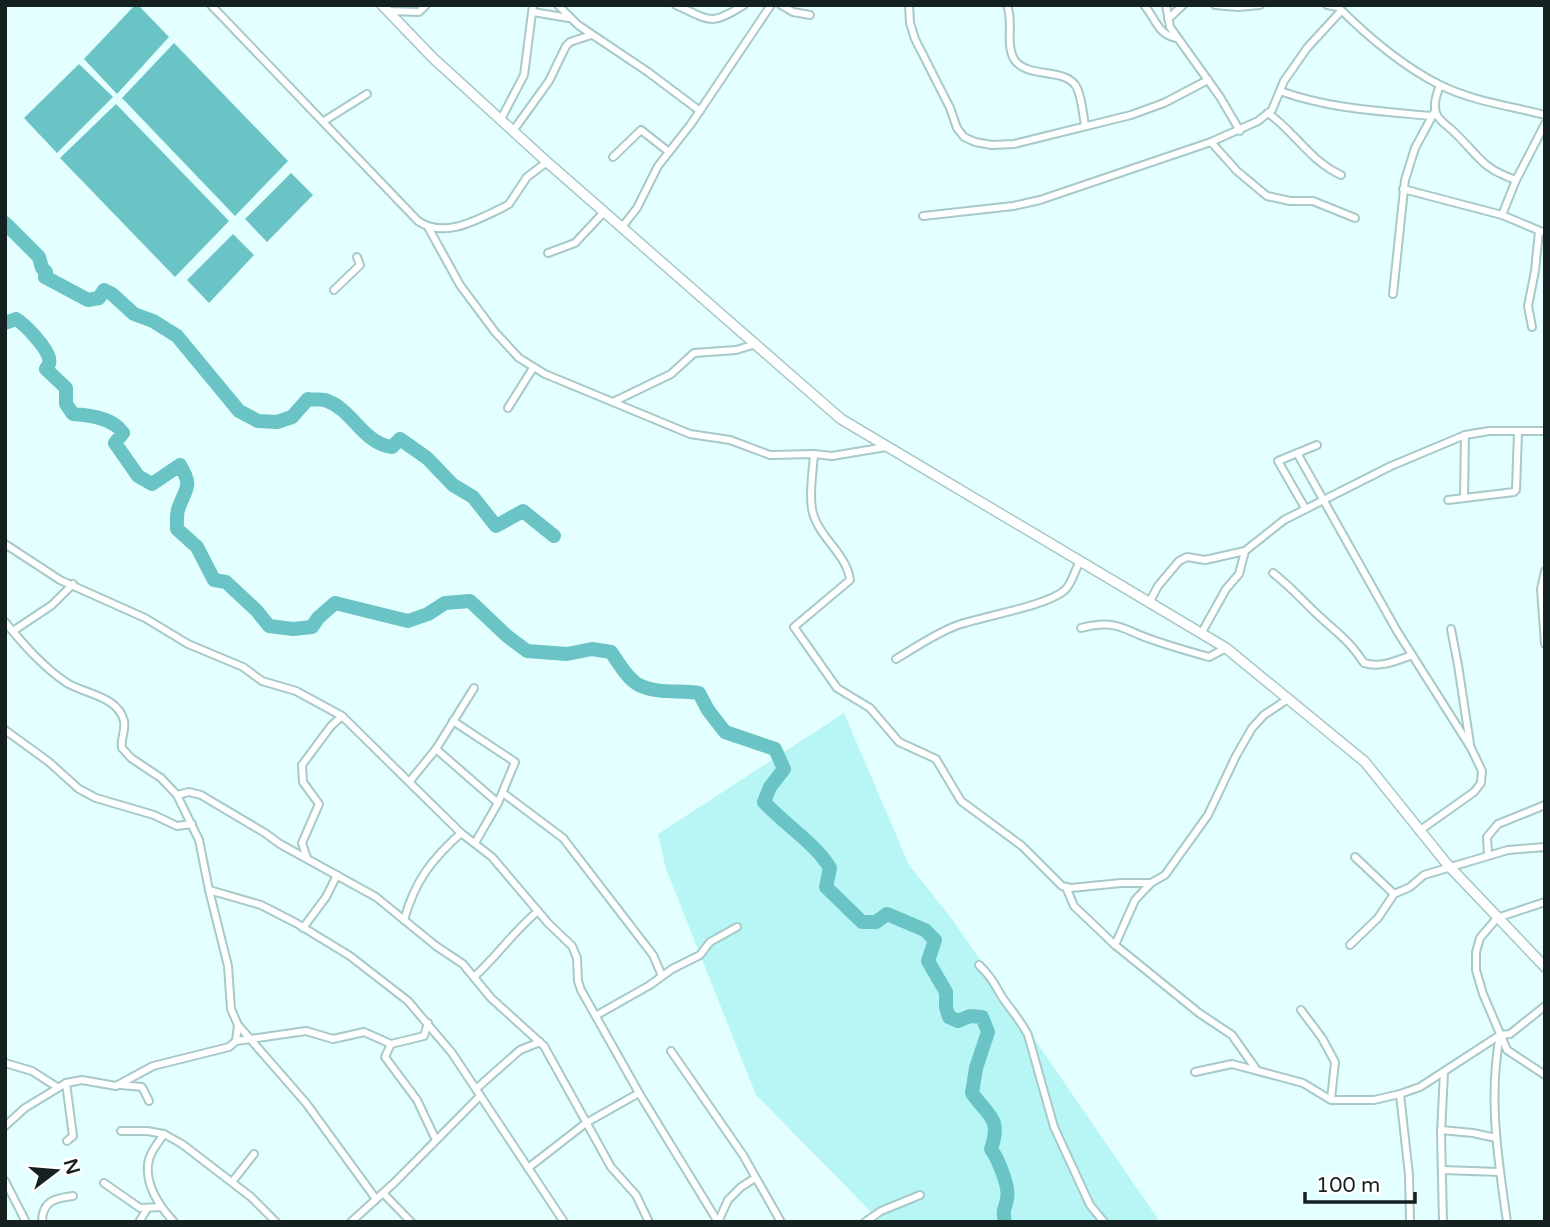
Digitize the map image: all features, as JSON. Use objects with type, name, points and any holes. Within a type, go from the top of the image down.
[{"type":"main road","points":[[385,8],[433,58],[547,162],[841,419],[1202,632],[1226,648],[1365,762],[1419,831],[1497,918],[1544,965]]},
{"type":"street","points":[[211,5],[418,221],[428,228],[460,285],[495,332],[519,358],[533,368],[690,434],[730,440],[770,455],[832,456],[888,447]]},
{"type":"street","points":[[385,8],[419,12],[426,5]]},
{"type":"street","points":[[558,5],[569,18],[700,111]]},
{"type":"street","points":[[676,5],[707,20],[715,21],[744,5]]},
{"type":"street","points":[[622,227],[637,208],[668,152],[700,111],[771,5]]},
{"type":"street","points":[[781,5],[793,12],[810,15]]},
{"type":"street","points":[[909,5],[910,23],[915,39],[964,138],[975,142],[992,145],[1014,144],[1147,110],[1208,80]]},
{"type":"street","points":[[1007,5],[1012,52],[1016,61],[1024,68],[1073,82],[1080,98],[1085,126]]},
{"type":"street","points":[[1144,5],[1162,31],[1168,37],[1177,38]]},
{"type":"street","points":[[1166,5],[1168,19],[1177,38],[1208,80],[1240,131]]},
{"type":"street","points":[[1168,19],[1183,5]]},
{"type":"street","points":[[1215,5],[1259,5]]},
{"type":"street","points":[[1327,5],[1338,8],[1389,51],[1440,85],[1486,101],[1545,115]]},
{"type":"street","points":[[501,119],[524,75],[533,8],[569,18]]},
{"type":"street","points":[[923,216],[1013,206],[1040,200],[1240,131],[1268,113],[1275,104],[1284,81],[1338,8]]},
{"type":"street","points":[[513,131],[549,81],[566,46],[591,34]]},
{"type":"street","points":[[1393,293],[1403,190],[1415,148],[1434,113],[1440,85]]},
{"type":"street","points":[[1280,91],[1305,100],[1357,110],[1434,113],[1483,164],[1516,180]]},
{"type":"street","points":[[324,121],[367,94]]},
{"type":"street","points":[[1268,113],[1288,128],[1322,165],[1341,175]]},
{"type":"street","points":[[1502,215],[1516,180],[1545,124]]},
{"type":"street","points":[[613,157],[641,130],[668,152]]},
{"type":"street","points":[[1211,142],[1237,172],[1267,196],[1290,201],[1313,201],[1355,218]]},
{"type":"street","points":[[428,228],[443,230],[458,226],[502,208],[509,204],[527,177],[547,162]]},
{"type":"street","points":[[1403,190],[1502,215],[1542,232],[1528,306],[1532,327]]},
{"type":"street","points":[[548,253],[575,243],[604,212]]},
{"type":"street","points":[[334,290],[345,275],[360,265],[358,257]]},
{"type":"street","points":[[613,402],[671,374],[694,353],[736,350],[757,344]]},
{"type":"street","points":[[508,408],[533,368]]},
{"type":"street","points":[[1149,603],[1172,569],[1187,556],[1205,560],[1245,551],[1284,520],[1391,466],[1465,435],[1489,431],[1545,430]]},
{"type":"street","points":[[1448,500],[1514,492],[1518,432]]},
{"type":"street","points":[[1464,498],[1465,435]]},
{"type":"street","points":[[1305,508],[1278,461],[1317,445]]},
{"type":"street","points":[[1297,453],[1412,655],[1471,748],[1482,771],[1478,788],[1419,831]]},
{"type":"street","points":[[814,454],[811,508],[829,544],[847,565],[850,580],[794,627],[838,688],[870,709],[898,742],[936,759],[961,801],[1021,846],[1057,883],[1066,887],[1151,883]]},
{"type":"street","points":[[5,544],[60,580],[145,618],[188,644],[243,667],[262,681],[296,691],[342,716],[461,833],[507,873],[575,950],[579,985],[639,1093],[718,1222]]},
{"type":"street","points":[[1202,632],[1227,589],[1240,574],[1245,551]]},
{"type":"street","points":[[896,659],[942,631],[1045,601],[1065,590],[1080,561]]},
{"type":"street","points":[[1545,571],[1541,589],[1545,644]]},
{"type":"street","points":[[1273,573],[1352,645],[1364,663],[1373,666],[1387,664],[1412,655]]},
{"type":"street","points":[[73,584],[52,605],[8,628],[69,685],[102,698],[114,707],[124,721],[121,743],[125,753],[161,778],[177,795],[192,824],[204,857],[209,890],[228,966],[231,1009],[238,1024],[306,1103],[376,1199]]},
{"type":"street","points":[[1081,628],[1098,624],[1126,627],[1156,641],[1209,657],[1226,648]]},
{"type":"street","points":[[1451,629],[1471,748]]},
{"type":"street","points":[[410,781],[436,749],[474,688]]},
{"type":"street","points":[[1115,945],[1135,900],[1151,883],[1165,875],[1196,835],[1252,728],[1264,715],[1288,699]]},
{"type":"street","points":[[307,858],[302,842],[319,804],[303,782],[302,765],[331,726],[342,716]]},
{"type":"street","points":[[453,721],[514,760],[515,765],[498,803],[475,843]]},
{"type":"street","points":[[5,730],[79,789],[96,798],[177,825],[192,824]]},
{"type":"street","points":[[436,749],[498,803]]},
{"type":"street","points":[[177,795],[189,792],[201,795],[279,844],[376,897],[457,960],[491,998],[540,1042],[549,1054],[611,1167],[639,1200],[649,1222]]},
{"type":"street","points":[[503,793],[568,844],[653,955],[662,976]]},
{"type":"street","points":[[1488,855],[1488,837],[1497,824],[1545,805]]},
{"type":"street","points":[[404,920],[414,890],[425,870],[461,833]]},
{"type":"street","points":[[1350,945],[1378,918],[1394,894],[1410,887],[1424,875],[1488,855],[1545,847]]},
{"type":"street","points":[[1355,857],[1394,894]]},
{"type":"street","points":[[303,928],[326,897],[337,875]]},
{"type":"street","points":[[1066,887],[1074,906],[1115,945],[1199,1013],[1232,1035],[1256,1069]]},
{"type":"street","points":[[209,890],[261,905],[303,928],[349,956],[408,1002],[452,1053],[564,1222]]},
{"type":"street","points":[[1545,902],[1497,918],[1480,938],[1476,951],[1476,970],[1483,994],[1507,1051],[1545,1075]]},
{"type":"street","points":[[474,977],[538,911]]},
{"type":"street","points":[[597,1016],[700,955],[710,942],[737,927]]},
{"type":"street","points":[[979,965],[990,975],[1028,1035],[1054,1127],[1090,1205],[1104,1222]]},
{"type":"street","points":[[1195,1072],[1232,1063],[1303,1083],[1331,1100],[1374,1100],[1420,1087],[1500,1035],[1510,1034],[1545,1006]]},
{"type":"street","points":[[1301,1010],[1335,1062],[1331,1100]]},
{"type":"street","points":[[120,1085],[153,1066],[229,1047],[236,1041],[306,1031],[333,1040],[364,1032],[391,1044],[424,1036],[428,1023]]},
{"type":"street","points":[[236,1041],[238,1024]]},
{"type":"street","points":[[1500,1035],[1494,1064],[1496,1138],[1507,1222]]},
{"type":"street","points":[[476,1089],[520,1050],[540,1042]]},
{"type":"street","points":[[391,1044],[385,1057],[417,1100],[436,1140]]},
{"type":"street","points":[[671,1051],[743,1154],[781,1222]]},
{"type":"street","points":[[5,1063],[32,1071],[57,1087]]},
{"type":"street","points":[[1443,1222],[1441,1130],[1444,1072]]},
{"type":"street","points":[[5,1126],[25,1108],[57,1087],[82,1080],[142,1087],[149,1101]]},
{"type":"street","points":[[66,1083],[73,1136],[67,1141]]},
{"type":"street","points":[[528,1168],[586,1123],[639,1093]]},
{"type":"street","points":[[1400,1094],[1409,1175],[1410,1222]]},
{"type":"street","points":[[351,1222],[360,1219],[376,1199],[480,1096]]},
{"type":"street","points":[[1441,1130],[1496,1138]]},
{"type":"street","points":[[121,1131],[164,1134],[182,1144],[251,1197],[276,1222]]},
{"type":"street","points":[[164,1134],[152,1153],[148,1166],[154,1194],[161,1208],[174,1222]]},
{"type":"street","points":[[232,1182],[254,1154]]},
{"type":"street","points":[[1442,1170],[1500,1172]]},
{"type":"street","points":[[718,1222],[728,1200],[741,1186],[755,1178]]},
{"type":"street","points":[[5,1181],[26,1222]]},
{"type":"street","points":[[104,1183],[131,1202],[147,1209],[161,1208]]},
{"type":"street","points":[[383,1193],[411,1222]]},
{"type":"street","points":[[866,1222],[881,1211],[920,1195]]},
{"type":"street","points":[[42,1222],[43,1209],[47,1203],[73,1196]]},
{"type":"street","points":[[139,1222],[147,1209]]},
{"type":"shaded area","points":[[135,5],[169,37],[117,94],[84,59]]},
{"type":"shaded area","points":[[174,43],[288,161],[235,216],[122,98]]},
{"type":"shaded area","points":[[79,64],[113,97],[57,153],[24,118]]},
{"type":"shaded area","points":[[116,104],[229,221],[175,277],[60,158]]},
{"type":"shaded area","points":[[291,173],[313,195],[267,242],[245,219]]},
{"type":"shaded area","points":[[233,234],[254,255],[209,303],[187,280]]},
{"type":"shaded area","points":[[844,713],[909,865],[952,919],[1160,1222],[881,1222],[756,1095],[666,869],[658,834]]},
{"type":"waterway","points":[[5,223],[39,257],[46,272],[45,277],[88,300],[99,298],[104,290],[134,314],[153,321],[177,336],[239,411],[258,421],[277,422],[292,417],[308,399],[325,400],[335,404],[373,439],[392,447],[400,439],[427,458],[453,485],[473,497],[496,526],[523,511],[554,536]]},
{"type":"waterway","points":[[5,323],[16,319],[40,343],[49,358],[46,369],[66,388],[66,404],[73,414],[101,418],[119,428],[123,433],[115,443],[138,476],[152,484],[180,465],[187,483],[177,512],[177,529],[197,547],[214,580],[226,582],[269,626],[293,629],[312,627],[335,603],[408,621],[428,614],[445,603],[470,601],[527,651],[567,654],[592,649],[611,652],[635,683],[661,691],[699,693],[725,732],[775,749],[784,769],[770,787],[764,802],[824,859],[830,868],[826,887],[862,922],[876,922],[887,914],[925,930],[935,940],[928,961],[946,992],[949,1017],[958,1021],[970,1016],[982,1017],[988,1032],[976,1068],[972,1093],[994,1124],[991,1149],[1007,1188],[1005,1222]]}]
